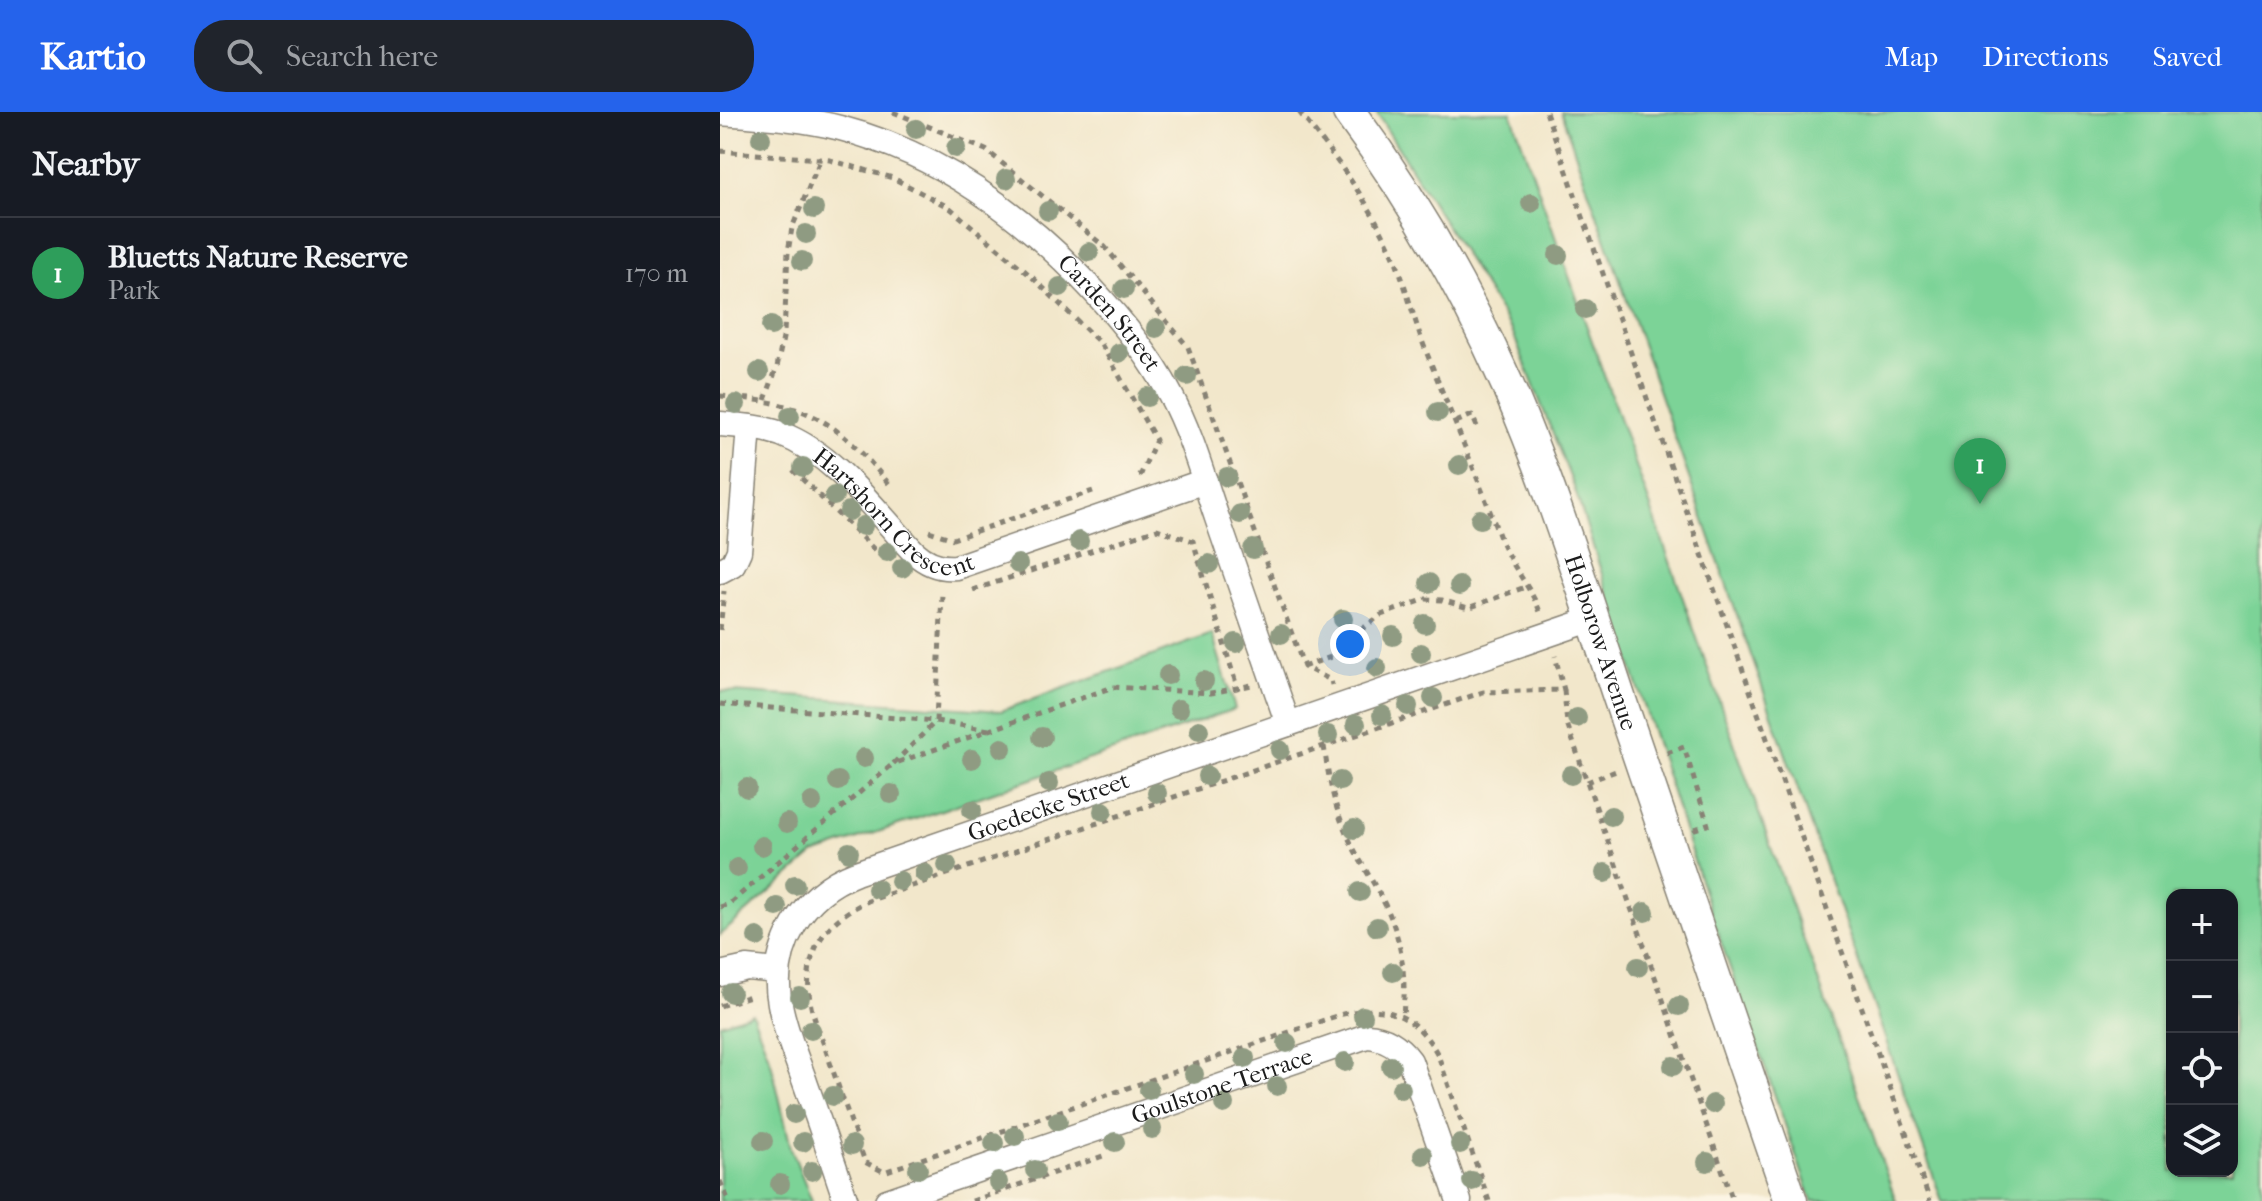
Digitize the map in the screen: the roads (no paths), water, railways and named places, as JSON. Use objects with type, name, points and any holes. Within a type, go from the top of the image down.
[{"type":"main road","name":"Holborow Avenue","points":[[1349,112],[1429,231],[1484,334],[1530,440],[1791,1201]]},
{"type":"street","name":"Carden Street","points":[[720,113],[802,116],[863,134],[926,159],[985,194],[1041,238],[1110,308],[1143,349],[1171,396],[1205,481],[1288,724]]},
{"type":"street","name":"Hartshorn Crescent","points":[[720,424],[782,435],[813,451],[841,474],[914,552],[927,562],[941,567],[956,567],[1205,481]]},
{"type":"street","points":[[723,570],[733,564],[739,551],[749,427]]},
{"type":"street","name":"Goedecke Street","points":[[846,1201],[784,1020],[778,986],[778,971],[788,937],[804,909],[827,887],[841,879],[1593,619]]},
{"type":"street","points":[[720,974],[747,968],[778,971]]},
{"type":"street","name":"Goulstone Terrace","points":[[887,1201],[1367,1036],[1394,1044],[1410,1061],[1459,1201]]},
{"type":"place","name":"Bluetts Nature Reserve","points":[[1980,504]]}]
